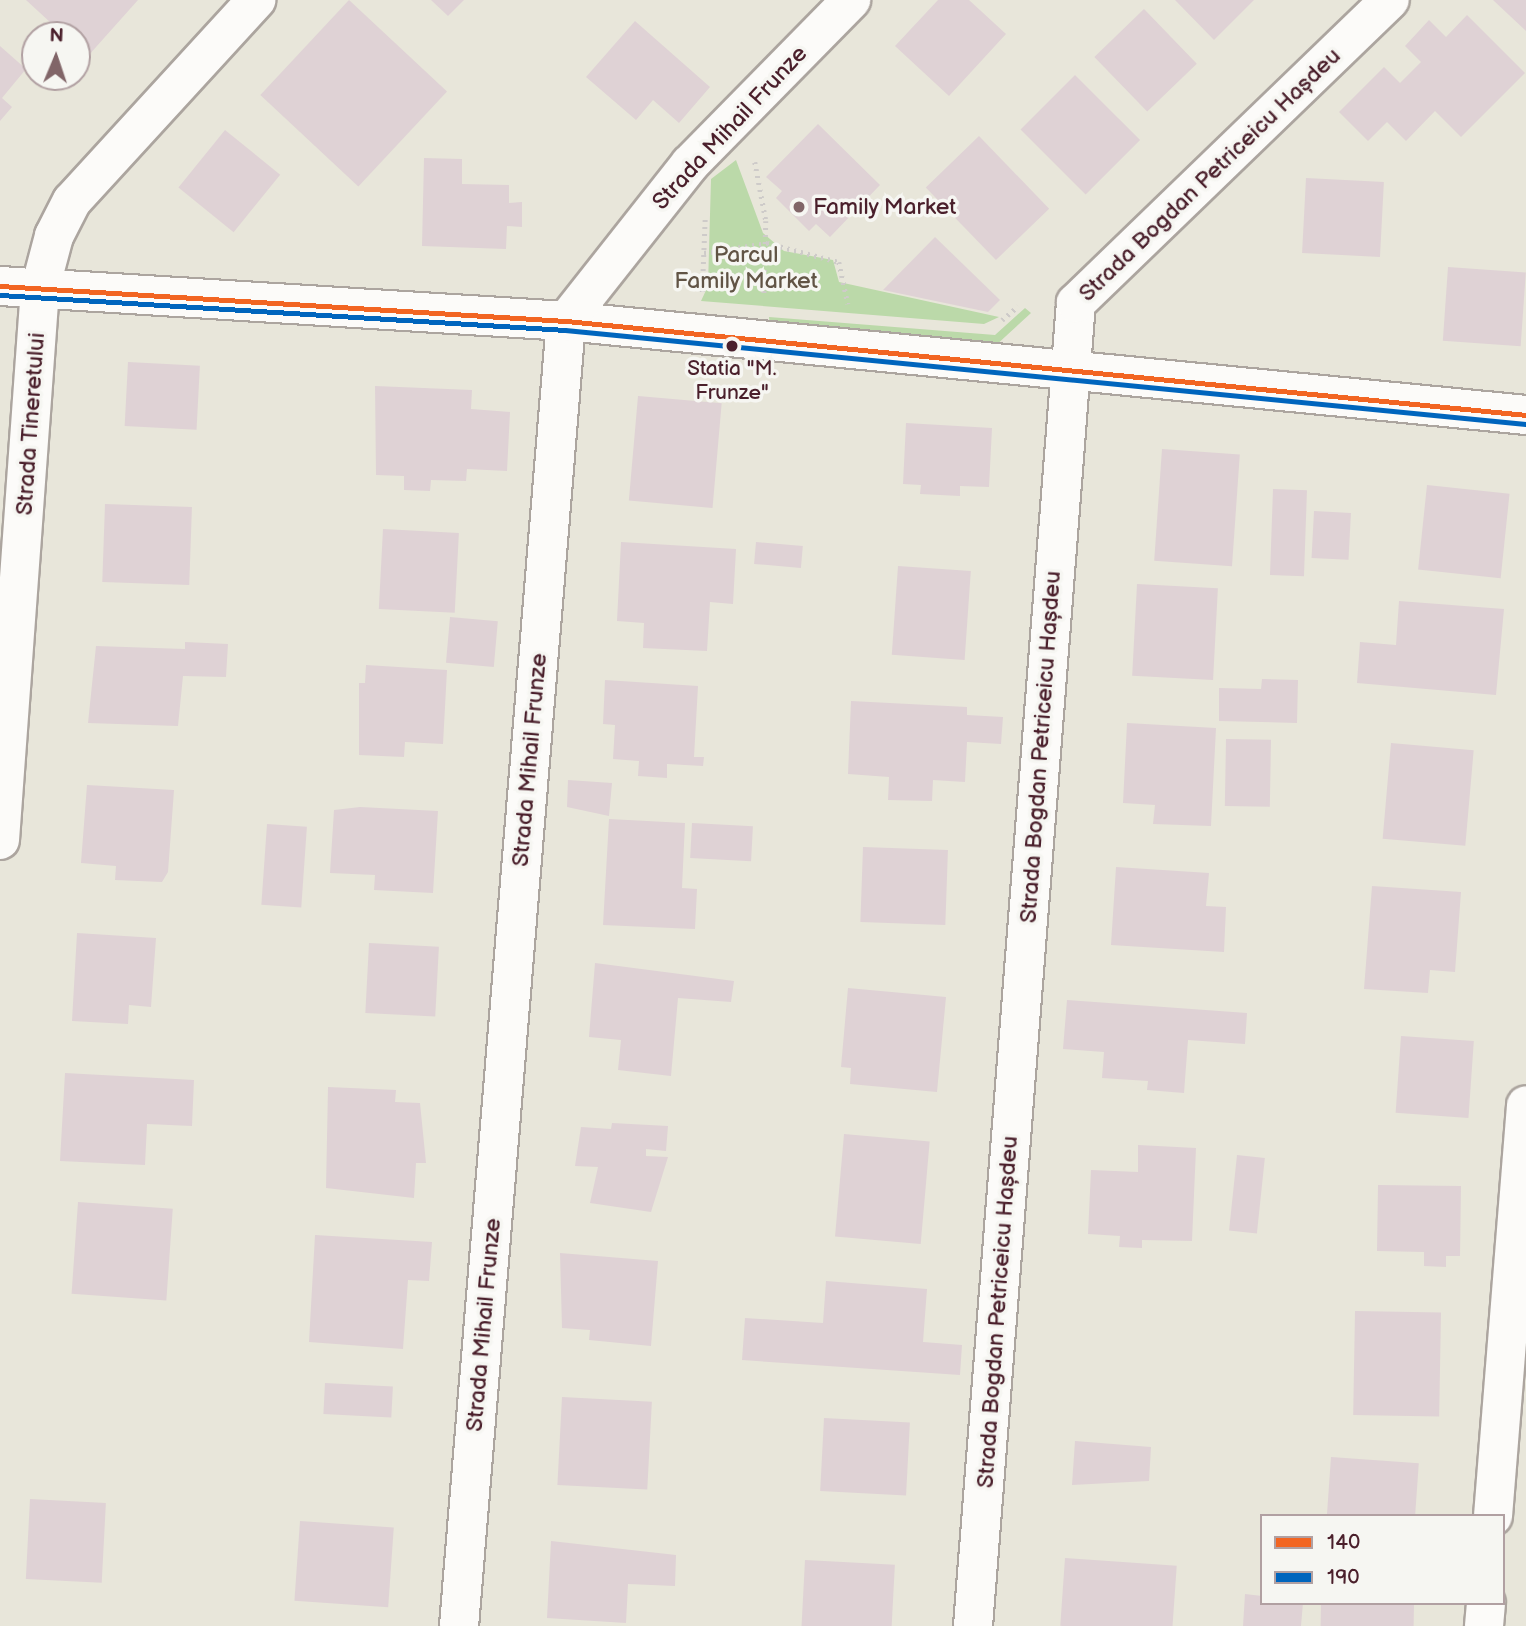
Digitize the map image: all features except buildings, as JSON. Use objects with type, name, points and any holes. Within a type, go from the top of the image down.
[{"type":"street","name":"Strada Tineretului","points":[[0,840],[40,289],[72,201],[256,0]]},
{"type":"street","name":"Strada Mihail Frunze","points":[[459,1626],[566,321],[690,164],[851,0]]},
{"type":"street","name":"Strada Bogdan Petriceicu Hașdeu","points":[[973,1626],[1076,303],[1390,0]]},
{"type":"street","points":[[0,286],[566,321],[1070,373],[1526,415]]},
{"type":"street","points":[[1493,1514],[1526,1105]]},
{"type":"street","points":[[1484,1626],[1486,1605]]},
{"type":"path","points":[[762,154],[753,164],[766,243],[764,310]]},
{"type":"path","points":[[704,253],[766,243],[839,262],[852,318]]},
{"type":"green space","name":"Parcul Family Market","points":[[736,160],[763,233],[784,251],[833,260],[839,282],[999,317],[984,324],[701,301],[708,286],[711,179]]},
{"type":"green space","points":[[1025,308],[1031,313],[994,347],[770,327],[769,317],[995,335]]},
{"type":"transit line","name":"140","points":[[0,286],[566,321],[1526,415]]},
{"type":"transit line","name":"190","points":[[0,295],[565,330],[1525,424]]},
{"type":"place","name":"Family Market","points":[[799,207]]},
{"type":"place","name":"Statia \"M. Frunze\"","points":[[732,346]]}]
